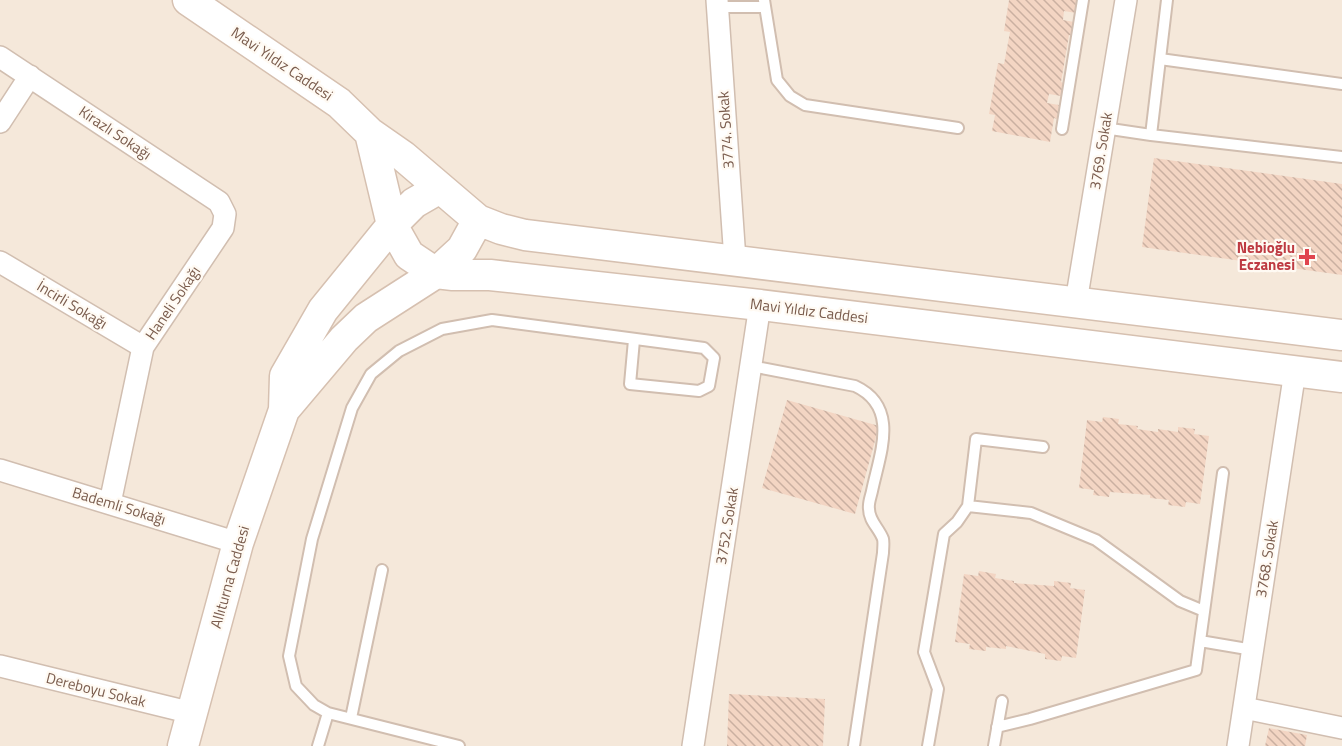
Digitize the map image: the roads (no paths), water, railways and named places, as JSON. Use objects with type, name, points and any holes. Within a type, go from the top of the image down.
[{"type":"main road","name":"Mavi Yıldız Caddesi","points":[[189,0],[339,103],[370,134],[403,156],[478,220],[501,230],[525,235],[1342,335]]},
{"type":"main road","name":"Mavi Yıldız Caddesi","points":[[370,134],[392,225],[409,255],[436,273],[490,275],[760,305],[1342,377]]},
{"type":"main road","name":"Allıturna Caddesi","points":[[190,745],[192,713],[238,543],[284,410],[285,376],[323,310],[392,225],[414,203],[440,188]]},
{"type":"main road","name":"Allıturna Caddesi","points":[[284,410],[318,367],[366,318],[436,273],[462,249],[478,220]]},
{"type":"main road","points":[[1070,343],[1076,302]]},
{"type":"street","name":"3769. Sokak","points":[[1076,302],[1126,0]]},
{"type":"street","name":"3774. Sokak","points":[[717,4],[735,260]]},
{"type":"street","name":"Kirazlı Sokağı","points":[[0,57],[219,202],[225,214]]},
{"type":"street","points":[[0,122],[30,76]]},
{"type":"street","name":"Haneli Sokağı","points":[[110,503],[143,347],[223,228],[225,214]]},
{"type":"street","name":"İncirli Sokağı","points":[[0,262],[143,347]]},
{"type":"street","name":"3752. Sokak","points":[[693,746],[760,305]]},
{"type":"street","name":"3768. Sokak","points":[[1238,746],[1295,371]]},
{"type":"street","name":"Bademli Sokağı","points":[[0,470],[238,543]]},
{"type":"street","name":"Dereboyu Sokak","points":[[0,666],[192,713]]},
{"type":"street","points":[[1244,708],[1342,728]]},
{"type":"lane","points":[[1062,129],[1083,0]]},
{"type":"lane","points":[[1151,135],[1167,0]]},
{"type":"lane","points":[[717,4],[764,4],[777,80],[790,96],[805,105],[958,128]]},
{"type":"lane","points":[[1160,59],[1342,84]]},
{"type":"lane","points":[[1104,128],[1342,157]]},
{"type":"lane","points":[[459,746],[328,713],[314,705],[296,686],[289,656],[312,538],[352,408],[371,374],[399,351],[442,329],[492,320],[704,348],[714,358],[709,386],[699,391],[630,384],[634,340]]},
{"type":"lane","points":[[751,366],[855,386],[866,392],[876,402],[883,415],[883,436],[868,509],[872,522],[883,539],[883,553],[854,746]]},
{"type":"lane","points":[[928,746],[938,689],[924,652],[944,534],[957,522],[968,506],[976,440],[1043,447]]},
{"type":"lane","points":[[997,727],[1196,669],[1223,473]]},
{"type":"lane","points":[[968,506],[1031,513],[1096,540],[1180,601],[1204,611]]},
{"type":"lane","points":[[351,718],[382,570]]},
{"type":"lane","points":[[1200,641],[1253,650]]},
{"type":"lane","points":[[994,746],[1002,701]]},
{"type":"lane","points":[[318,746],[328,713]]},
{"type":"place","name":"Nebioğlu Eczanesi","points":[[1307,257]]}]
